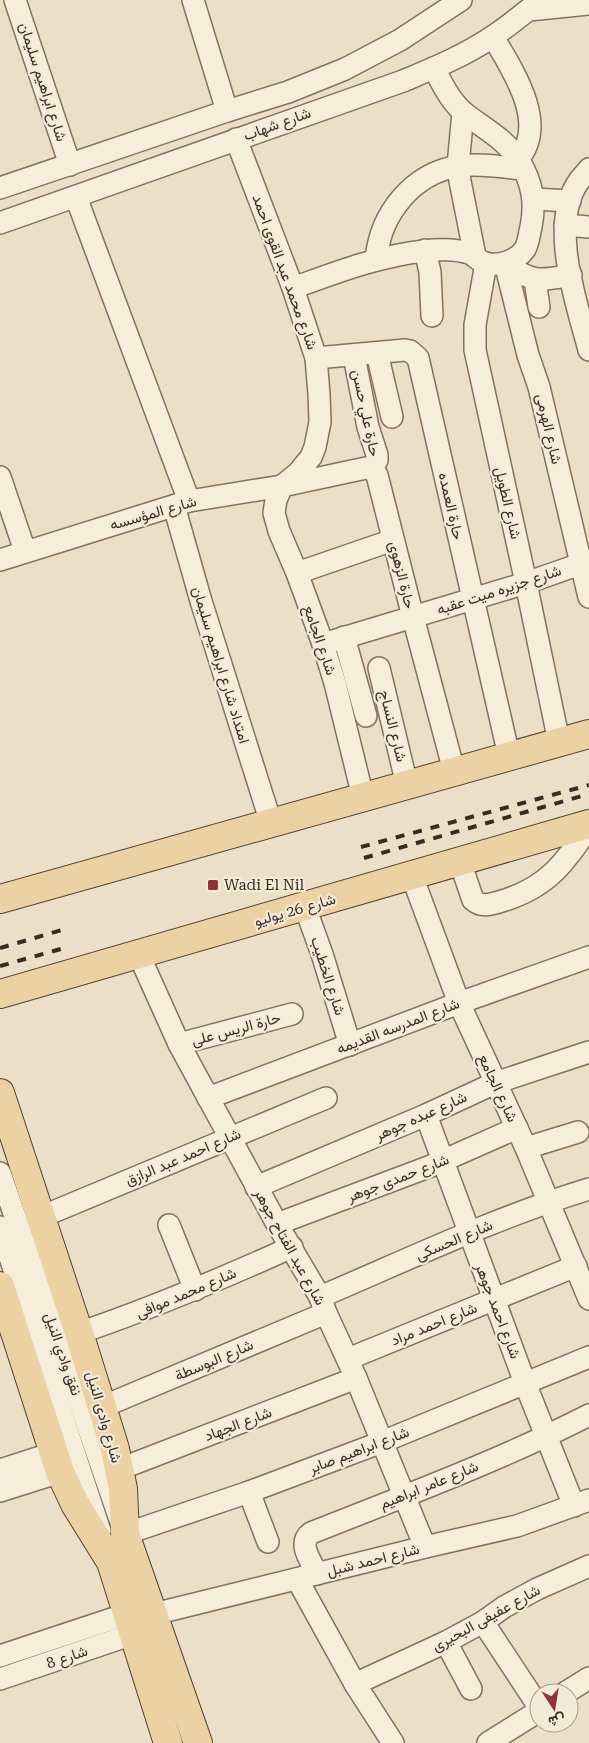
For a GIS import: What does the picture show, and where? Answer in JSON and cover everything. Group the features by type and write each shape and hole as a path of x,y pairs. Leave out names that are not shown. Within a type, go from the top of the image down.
{"main road":[{"path":"0,899 589,734"},
{"name":"شارع 26 يوليو","path":"0,994 589,826"},
{"name":"شارع وادى النيل","path":"0,1093 115,1449 123,1489 125,1534 198,1743"},
{"path":"0,1286 7,1330 56,1463 75,1504 111,1562 168,1743"}],"street":[{"name":"شارع ابراهيم سليمان","path":"15,0 70,165"},
{"path":"193,0 227,111"},
{"name":"شارع شهاب","path":"0,188 288,92 345,69 400,40 456,2"},
{"path":"535,5 589,4"},
{"name":"شارع شهاب","path":"0,223 434,68 464,54 494,36 535,5"},
{"path":"494,36 519,83 529,115 530,129 528,142 521,164"},
{"path":"434,68 450,98 463,112 490,130 507,146 521,164 532,189 534,199 532,221 525,248 521,253 489,261"},
{"name":"شارع الطويل","path":"463,112 458,166 460,181 489,261 475,325 474,350 559,742"},
{"name":"شارع محمد عبد القوى احمد","path":"236,139 311,339 316,358 320,394 320,422 315,447 311,456 298,472 282,486"},
{"path":"376,260 380,235 385,223 402,197 428,176 458,166 521,164"},
{"path":"589,169 578,182 570,201 565,224 565,240 571,275 589,350"},
{"name":"امتداد شارع ابراهيم سليمان","path":"76,196 181,503 201,601 271,823"},
{"path":"534,199 570,201"},
{"path":"565,224 589,227"},
{"path":"292,288 376,260 425,250 459,251 535,280 571,275"},
{"path":"425,250 431,278 432,316"},
{"name":"شارع الهرمى","path":"489,261 528,355 539,387 585,562 589,597"},
{"path":"535,280 539,307"},
{"name":"حارة العمده","path":"316,358 405,350 415,354 418,358 509,756"},
{"path":"377,353 392,417"},
{"name":"حارة علي حسن","path":"354,356 368,427 377,455 377,460 372,469"},
{"path":"282,486 366,468 372,469"},
{"name":"حارة الزهوى","path":"372,469 377,475 412,617 454,771"},
{"path":"0,477 25,551"},
{"name":"شارع المؤسسه","path":"0,560 181,503 282,486"},
{"name":"شارع الجامع","path":"282,486 276,500 274,512 279,531 297,573 323,644 335,683 363,797"},
{"path":"297,573 393,540"},
{"name":"شارع جزيره ميت عقبه","path":"323,644 526,583 585,562"},
{"path":"344,637 366,716"},
{"name":"شارع النساج","path":"379,668 407,785"},
{"path":"460,862 473,900 477,904 490,905 531,890 552,875 567,858 589,826"},
{"name":"شارع الجامع","path":"412,876 459,1003 526,1148 589,1299"},
{"name":"شارع الخطيب","path":"305,907 322,954 350,1045"},
{"name":"شارع عبد الفتاح جوهر","path":"139,955 179,1044 323,1304 356,1378 425,1547"},
{"name":"شارع المدرسه القديمه","path":"208,1098 459,1003 589,957"},
{"name":"حارة الريس على","path":"179,1044 292,1014"},
{"name":"شارع عبده جوهر","path":"256,1186 426,1115 495,1083 589,1052"},
{"name":"شارع احمد عبد الرازق","path":"41,1217 326,1098"},
{"name":"شارع احمد جوهر","path":"426,1115 468,1233 546,1437 582,1503"},
{"name":"شارع حمدى جوهر","path":"277,1224 442,1162 517,1128"},
{"path":"526,1148 578,1132"},
{"name":"نفق وادي النيل","path":"0,1173 125,1534"},
{"name":"شارع الحسكى","path":"323,1304 468,1233 549,1201 589,1189"},
{"path":"169,1225 195,1290"},
{"name":"نفق وادي النيل","path":"0,1227 111,1562"},
{"name":"شارع محمد موافى","path":"79,1334 136,1314 195,1290 292,1247"},
{"name":"شارع احمد مراد","path":"348,1359 576,1266"},
{"name":"شارع البوسطة","path":"102,1407 323,1304"},
{"name":"شارع ابراهيم صابر","path":"125,1534 249,1492 382,1442 589,1357"},
{"name":"شارع الجهاد","path":"120,1469 356,1378"},
{"name":"شارع عامر ابراهيم","path":"307,1576 304,1544 306,1537 311,1533 546,1437 589,1415"},
{"path":"0,1470 56,1463"},
{"path":"0,1491 56,1463"},
{"path":"249,1492 268,1542"},
{"name":"شارع احمد شبل","path":"154,1614 517,1526 582,1503"},
{"name":"شارع عفيفى البحيرى","path":"356,1684 446,1642 484,1622 504,1607 537,1589 589,1566"},
{"path":"307,1576 356,1684 393,1743"},
{"path":"484,1622 529,1693"},
{"name":"شارع 8","path":"0,1656 130,1624"},
{"name":"شارع 8","path":"0,1679 130,1624"},
{"path":"446,1642 471,1689"},
{"path":"488,1743 529,1716"}],"railway":[{"path":"361,847 589,785"},
{"path":"364,858 589,794"},
{"path":"0,948 62,930"},
{"path":"0,966 68,947"}],"place":[{"name":"Wadi El Nil","path":"213,885"}]}
